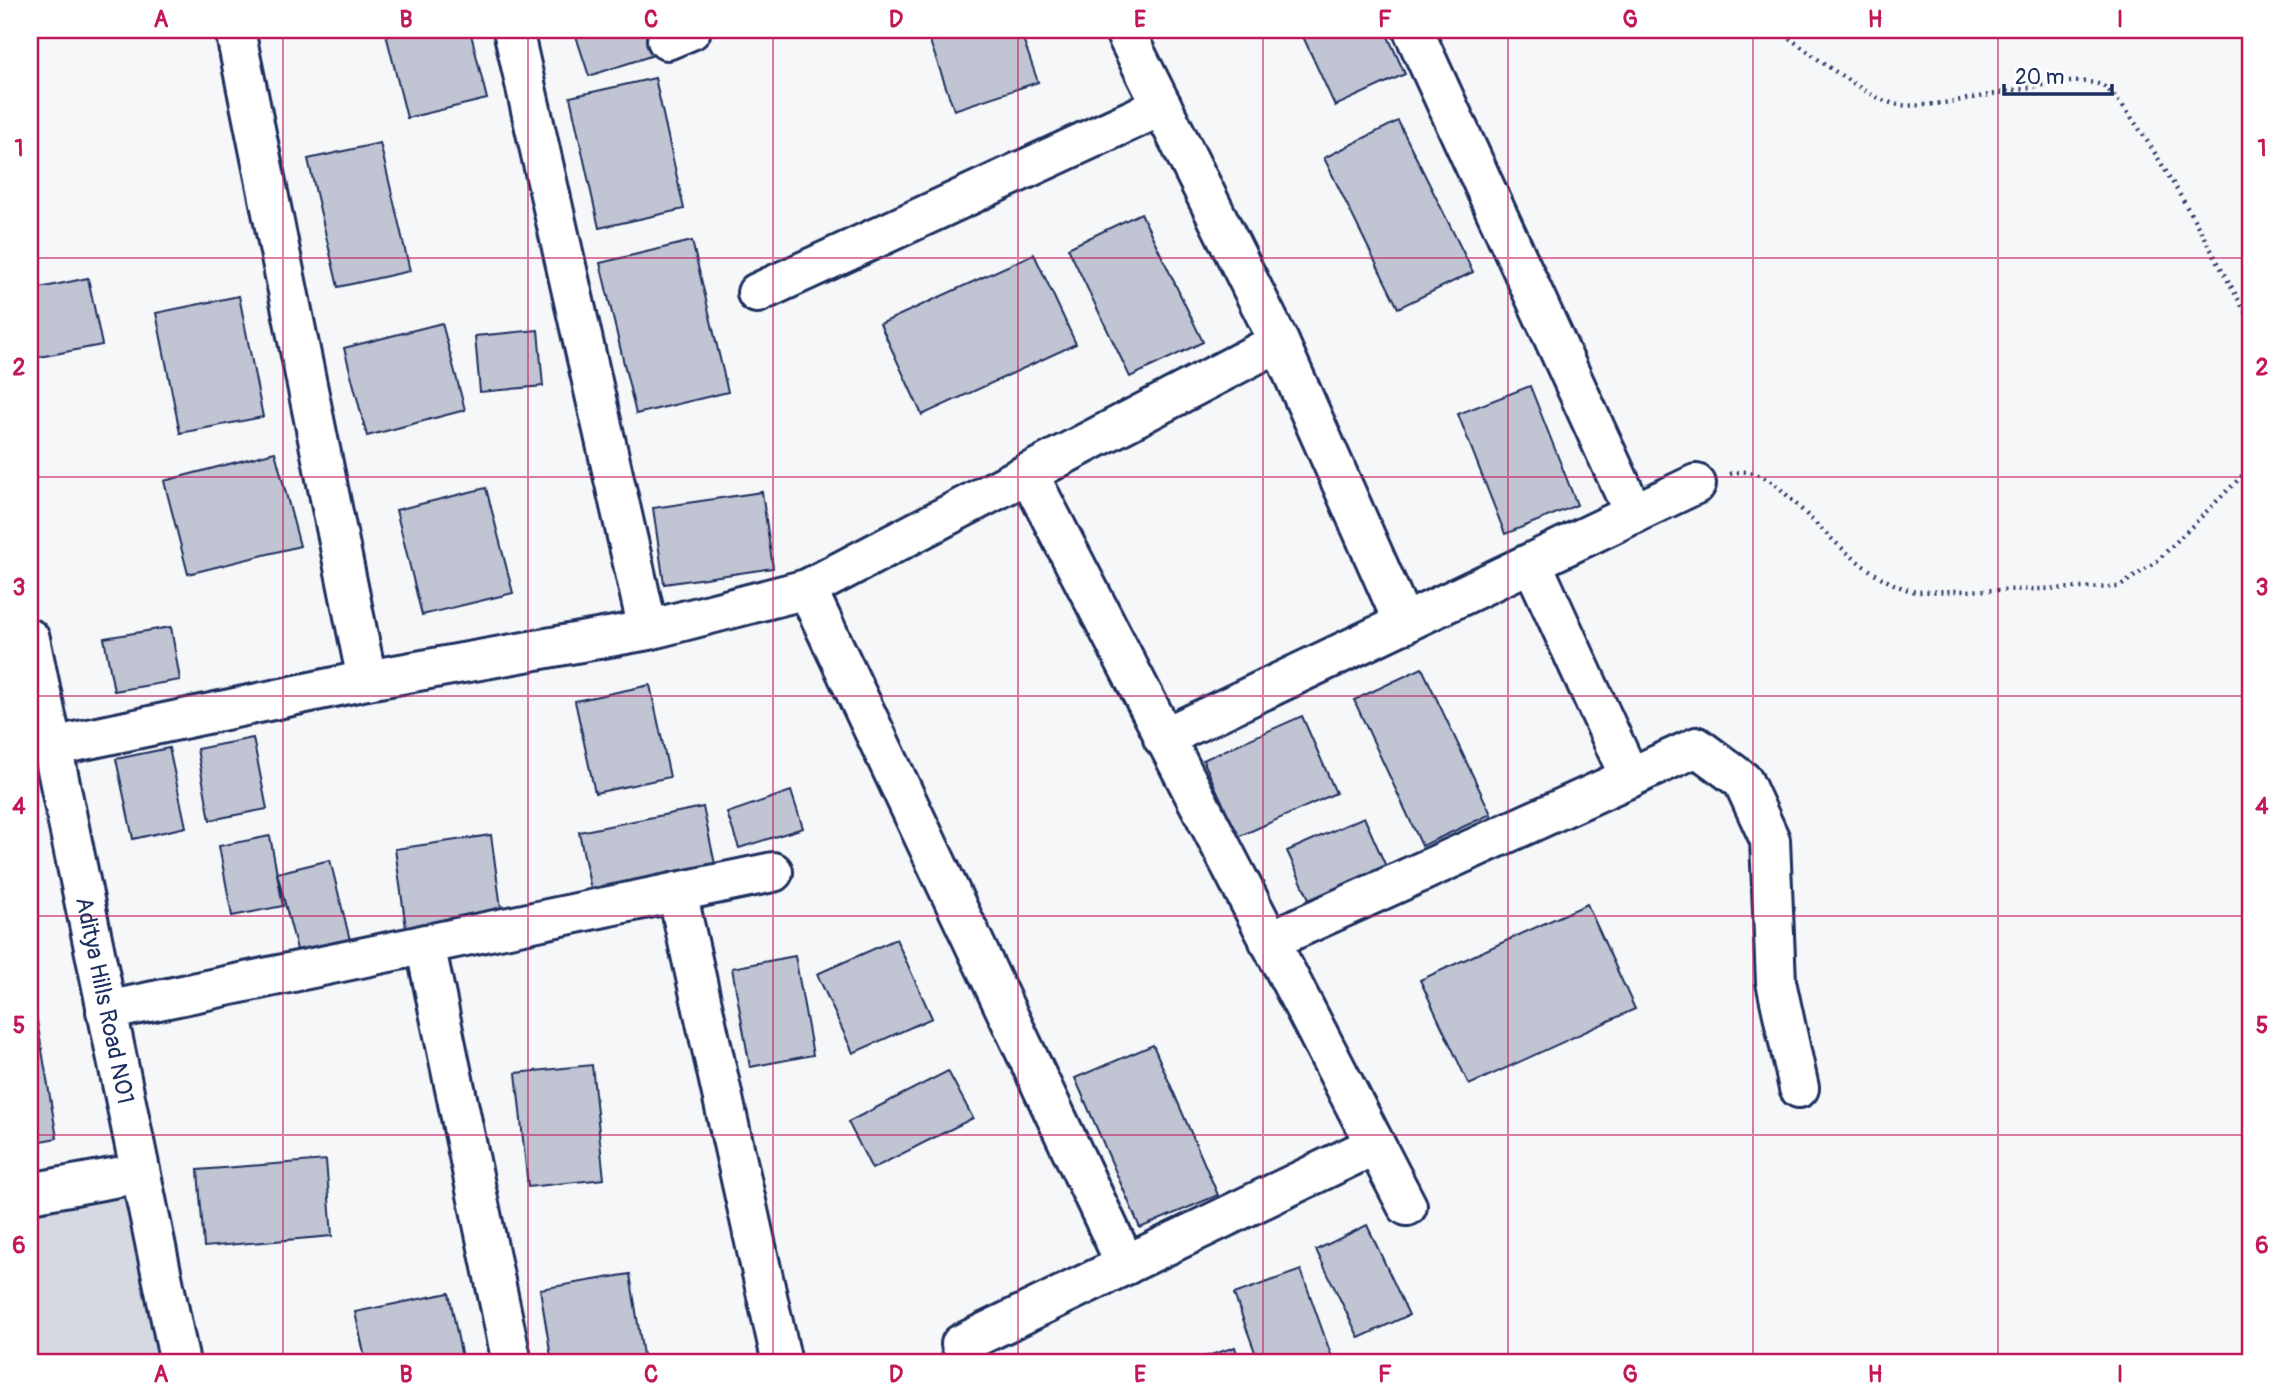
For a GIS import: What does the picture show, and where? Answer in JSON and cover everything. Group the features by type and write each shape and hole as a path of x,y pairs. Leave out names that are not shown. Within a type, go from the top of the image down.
{"street":[{"path":"235,30 367,680"},
{"path":"513,30 648,630"},
{"path":"1124,30 1279,342 1404,624"},
{"path":"1413,30 1634,514"},
{"path":"757,293 1161,106"},
{"path":"51,747 367,680 648,630 807,589 1279,342"},
{"path":"1028,473 1406,1206"},
{"path":"1163,738 1696,484"},
{"path":"1532,563 1629,778"},
{"path":"807,589 1126,1265"},
{"name":"Aditya Hills Road NO1","path":"30,639 180,1363"},
{"path":"1269,941 1697,747 1743,780 1770,840 1776,982 1799,1088"},
{"path":"106,1011 774,872"},
{"path":"677,892 782,1363"},
{"path":"425,944 512,1363"},
{"path":"961,1344 1375,1145"},
{"path":"30,1193 140,1173"}],"path":[{"path":"1778,30 1865,90 1898,105 1936,105 2073,82 2100,84 2133,117 2251,322"},
{"path":"1696,484 1740,471 1756,473 1776,484 1873,574 1895,587 1916,592 2119,587 2157,561 2251,467"}],"shaded area":[{"path":"125,1192 160,1363 30,1363 30,1211"}],"building":[{"path":"385,30 470,30 487,99 407,118"},
{"path":"574,30 662,30 669,50 589,76"},
{"path":"926,30 1020,30 1038,82 954,110"},
{"path":"1300,30 1385,30 1405,74 1335,106"},
{"path":"655,78 684,209 599,228 570,97"},
{"path":"1398,121 1473,272 1398,308 1324,158"},
{"path":"380,143 410,271 338,287 308,159"},
{"path":"1141,213 1203,342 1130,377 1068,248"},
{"path":"692,241 728,392 636,414 600,263"},
{"path":"1034,254 1076,344 922,415 880,324"},
{"path":"88,278 102,345 34,358 30,337 30,290"},
{"path":"239,296 263,417 180,433 156,313"},
{"path":"442,323 465,410 367,436 344,348"},
{"path":"538,330 543,386 480,392 475,336"},
{"path":"1530,386 1577,505 1505,534 1458,414"},
{"path":"275,452 300,546 188,574 164,481"},
{"path":"486,488 513,593 422,615 396,510"},
{"path":"762,492 773,568 664,584 653,508"},
{"path":"171,627 180,680 114,691 104,638"},
{"path":"1422,668 1491,814 1422,846 1354,700"},
{"path":"650,685 670,777 595,793 575,701"},
{"path":"1302,716 1336,793 1238,837 1203,760"},
{"path":"253,738 267,809 210,820 197,749"},
{"path":"169,748 186,827 133,839 116,759"},
{"path":"791,791 803,828 739,848 727,813"},
{"path":"703,807 717,874 593,899 579,832"},
{"path":"1364,817 1392,880 1316,914 1287,851"},
{"path":"491,835 502,915 406,928 395,849"},
{"path":"270,836 283,906 232,916 219,846"},
{"path":"330,860 352,948 300,961 277,873"},
{"path":"1587,904 1635,1009 1469,1085 1420,980"},
{"path":"896,939 932,1018 853,1053 817,974"},
{"path":"795,956 813,1055 750,1067 732,968"},
{"path":"30,980 57,1138 30,1143"},
{"path":"1153,1045 1218,1195 1140,1228 1075,1078"},
{"path":"592,1065 604,1179 528,1187 516,1073"},
{"path":"948,1071 973,1118 872,1169 848,1122"},
{"path":"326,1160 332,1236 204,1247 198,1170"},
{"path":"1367,1225 1409,1315 1359,1338 1316,1250"},
{"path":"1301,1270 1334,1363 1259,1363 1234,1294"},
{"path":"630,1274 644,1361 552,1363 540,1289"},
{"path":"449,1293 463,1363 366,1363 355,1312"},
{"path":"1235,1347 1240,1363 1186,1363"}]}
